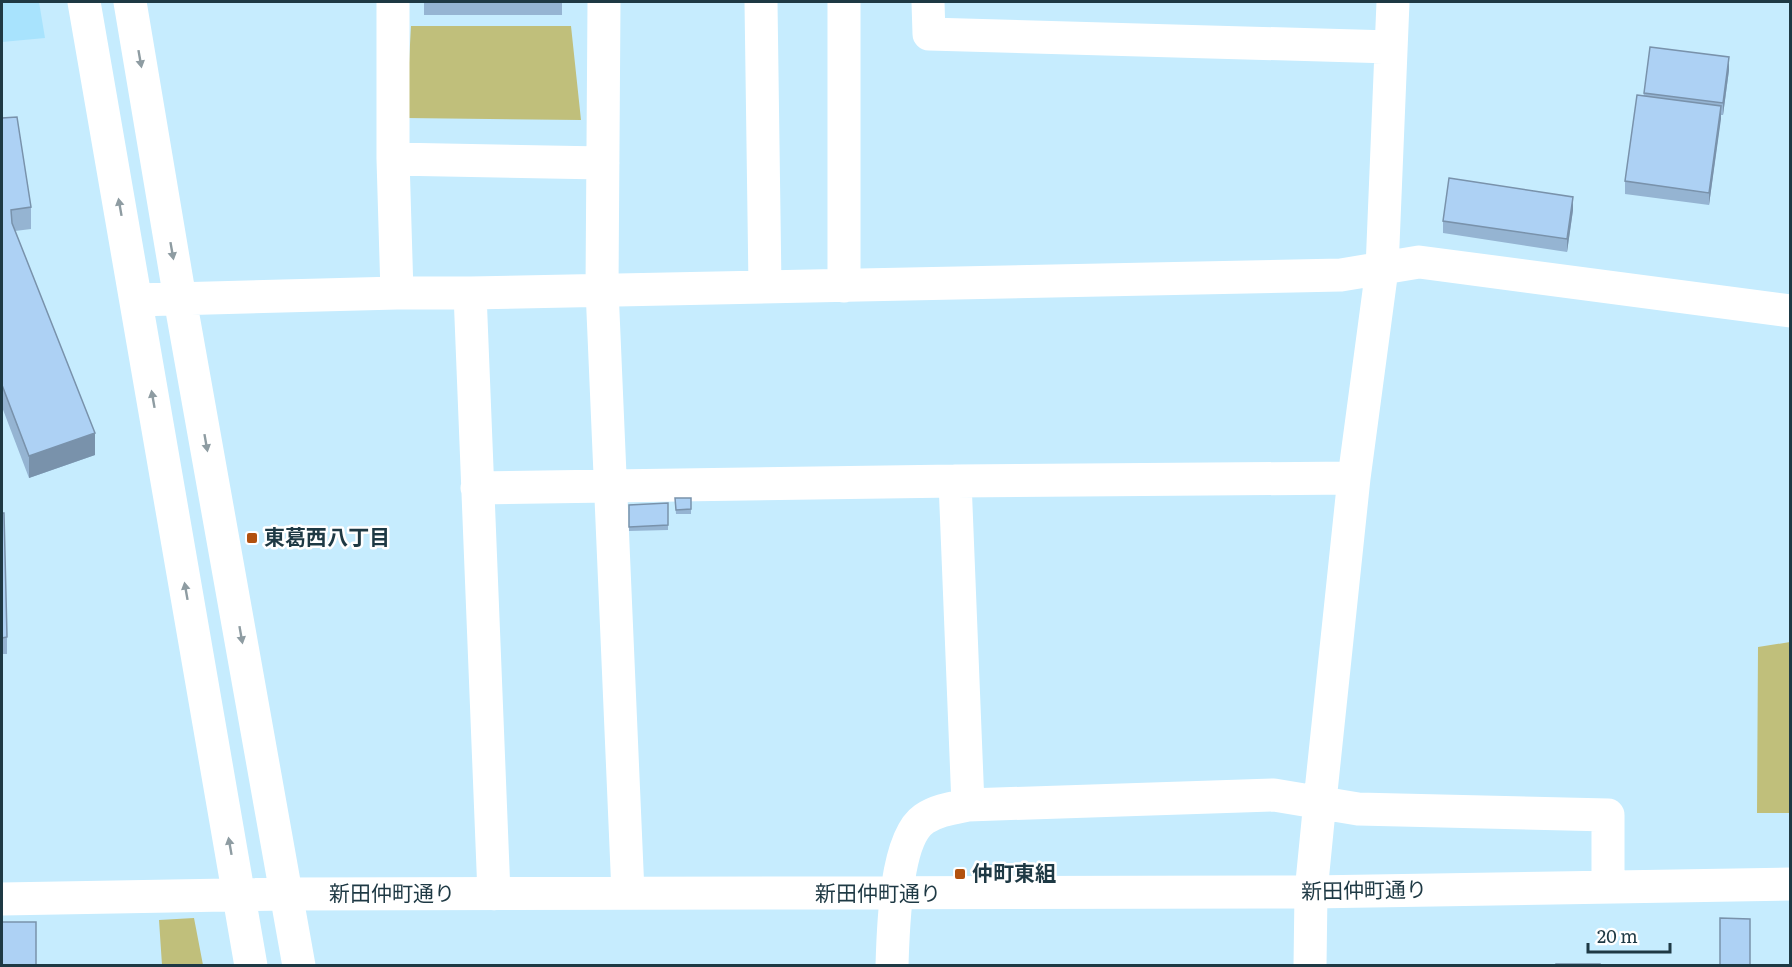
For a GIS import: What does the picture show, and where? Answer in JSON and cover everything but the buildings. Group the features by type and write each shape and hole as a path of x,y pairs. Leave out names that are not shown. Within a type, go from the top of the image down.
{"street":[{"path":"84,2 250,966"},
{"path":"130,2 180,299 299,966"},
{"path":"393,2 393,159 397,293"},
{"path":"604,2 602,289 628,893"},
{"path":"761,2 765,287"},
{"path":"844,2 844,286"},
{"path":"928,2 929,34 1391,47"},
{"path":"1310,966 1311,892 1320,801 1354,478 1382,269 1393,2"},
{"path":"393,159 603,163"},
{"path":"136,300 1341,275 1419,262 1791,311"},
{"path":"470,293 494,894"},
{"path":"477,488 1354,478"},
{"path":"955,481 968,805"},
{"path":"892,966 895,894 907,843 922,820 942,811 968,805 1274,795 1358,809 1608,815 1608,887"},
{"name":"新田仲町通り","path":"2,899 287,894 1311,892 1791,884"}],"shaded area":[{"path":"2,2 39,2 45,38 2,42"},
{"path":"411,26 571,26 581,120 406,118"},
{"path":"1790,642 1790,813 1757,813 1758,647"},
{"path":"194,918 203,965 162,965 159,920"}],"place":[{"name":"東葛西八丁目","path":"252,538"},
{"name":"仲町東組","path":"960,874"}]}
